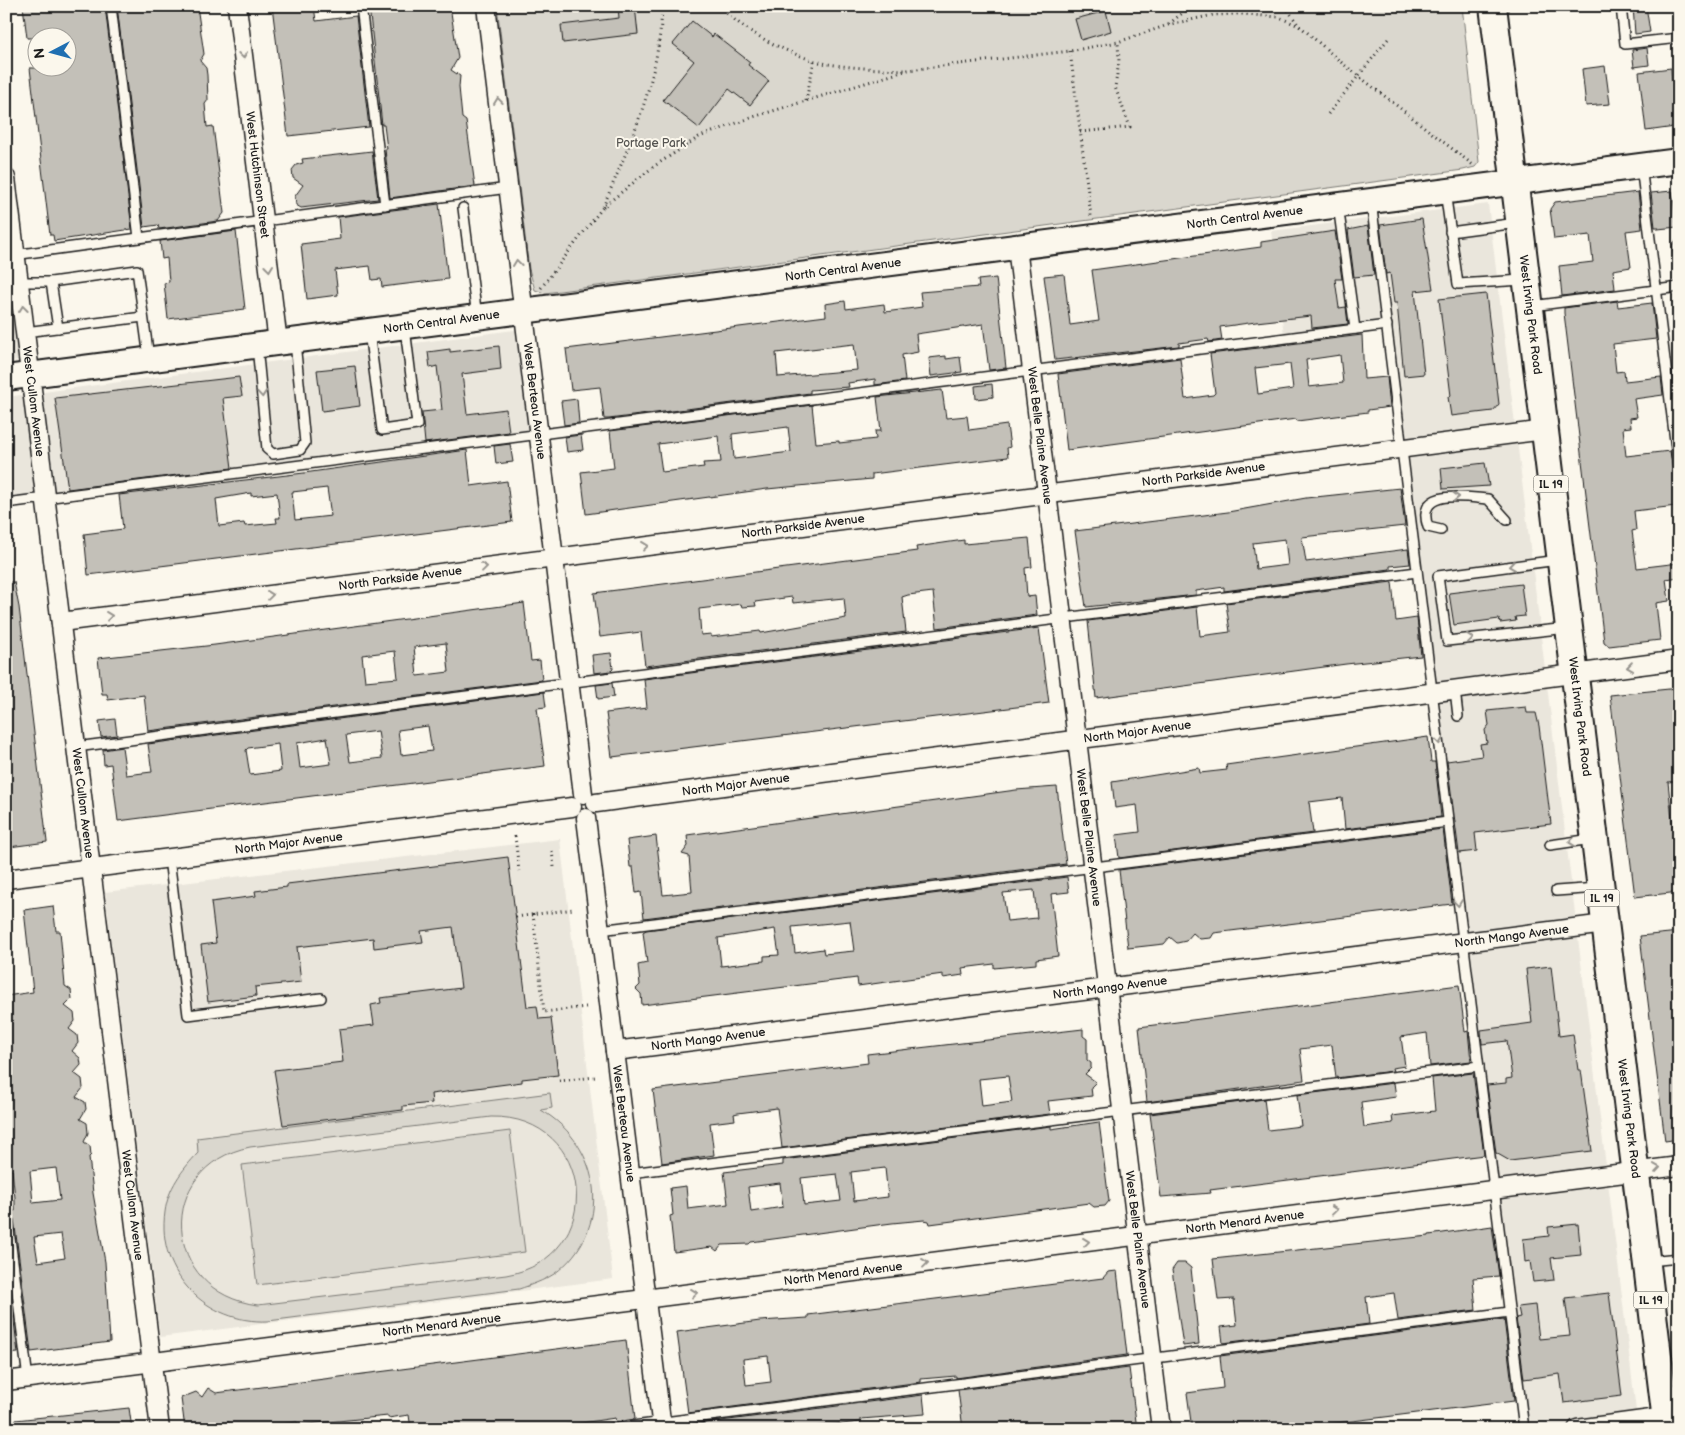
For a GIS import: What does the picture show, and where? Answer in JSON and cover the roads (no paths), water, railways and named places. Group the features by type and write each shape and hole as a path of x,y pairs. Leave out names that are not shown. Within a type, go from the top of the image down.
{"main road":[{"name":"West Irving Park Road","path":"1493,6 1666,1423"},
{"name":"North Central Avenue","path":"6,378 1679,161"}],"street":[{"name":"West Hutchinson Street","path":"237,6 277,343"},
{"name":"West Berteau Avenue","path":"486,6 661,1425"},
{"name":"West Cullom Avenue","path":"6,178 11,255 19,282 26,332 160,1429"},
{"name":"West Belle Plaine Avenue","path":"1017,247 1161,1429"},
{"name":"North Parkside Avenue","path":"61,622 1545,430"},
{"name":"North Major Avenue","path":"6,879 584,805 1679,660"},
{"name":"North Mango Avenue","path":"615,1052 1605,924"},
{"name":"North Menard Avenue","path":"6,1382 1679,1166"},
{"path":"1577,1429 1666,1423"}],"lane":[{"path":"110,6 139,238"},
{"path":"361,6 385,204"},
{"path":"1621,6 1625,44 1679,38"},
{"path":"1641,166 1679,473"},
{"path":"11,255 508,188"},
{"path":"1445,191 1458,284 1526,279"},
{"path":"1371,200 1524,1429"},
{"path":"1338,205 1356,329"},
{"path":"463,208 477,317"},
{"path":"1450,232 1519,223"},
{"path":"19,282 51,282 137,270 149,360"},
{"path":"51,282 58,328"},
{"path":"1530,306 1679,286"},
{"path":"26,332 143,317"},
{"path":"6,503 1386,325"},
{"path":"368,331 382,430 417,425 405,326"},
{"path":"277,343 305,443 300,450 273,454 267,449 277,343"},
{"path":"1440,530 1428,527 1424,514 1427,506 1438,498 1468,497 1488,499 1507,520"},
{"path":"1561,559 1438,576 1448,641 1569,628"},
{"path":"76,747 1417,572"},
{"path":"1454,690 1458,716"},
{"path":"600,930 1448,822"},
{"path":"1550,845 1595,839"},
{"path":"169,858 188,1015 321,998"},
{"path":"1556,891 1600,888"},
{"path":"630,1173 1479,1066"},
{"path":"6,1207 28,1379"},
{"path":"1646,1261 1679,1258"},
{"path":"610,1429 661,1425 1153,1358 1510,1312"}],"park label":[{"name":"Portage Park","path":"651,143"}]}
